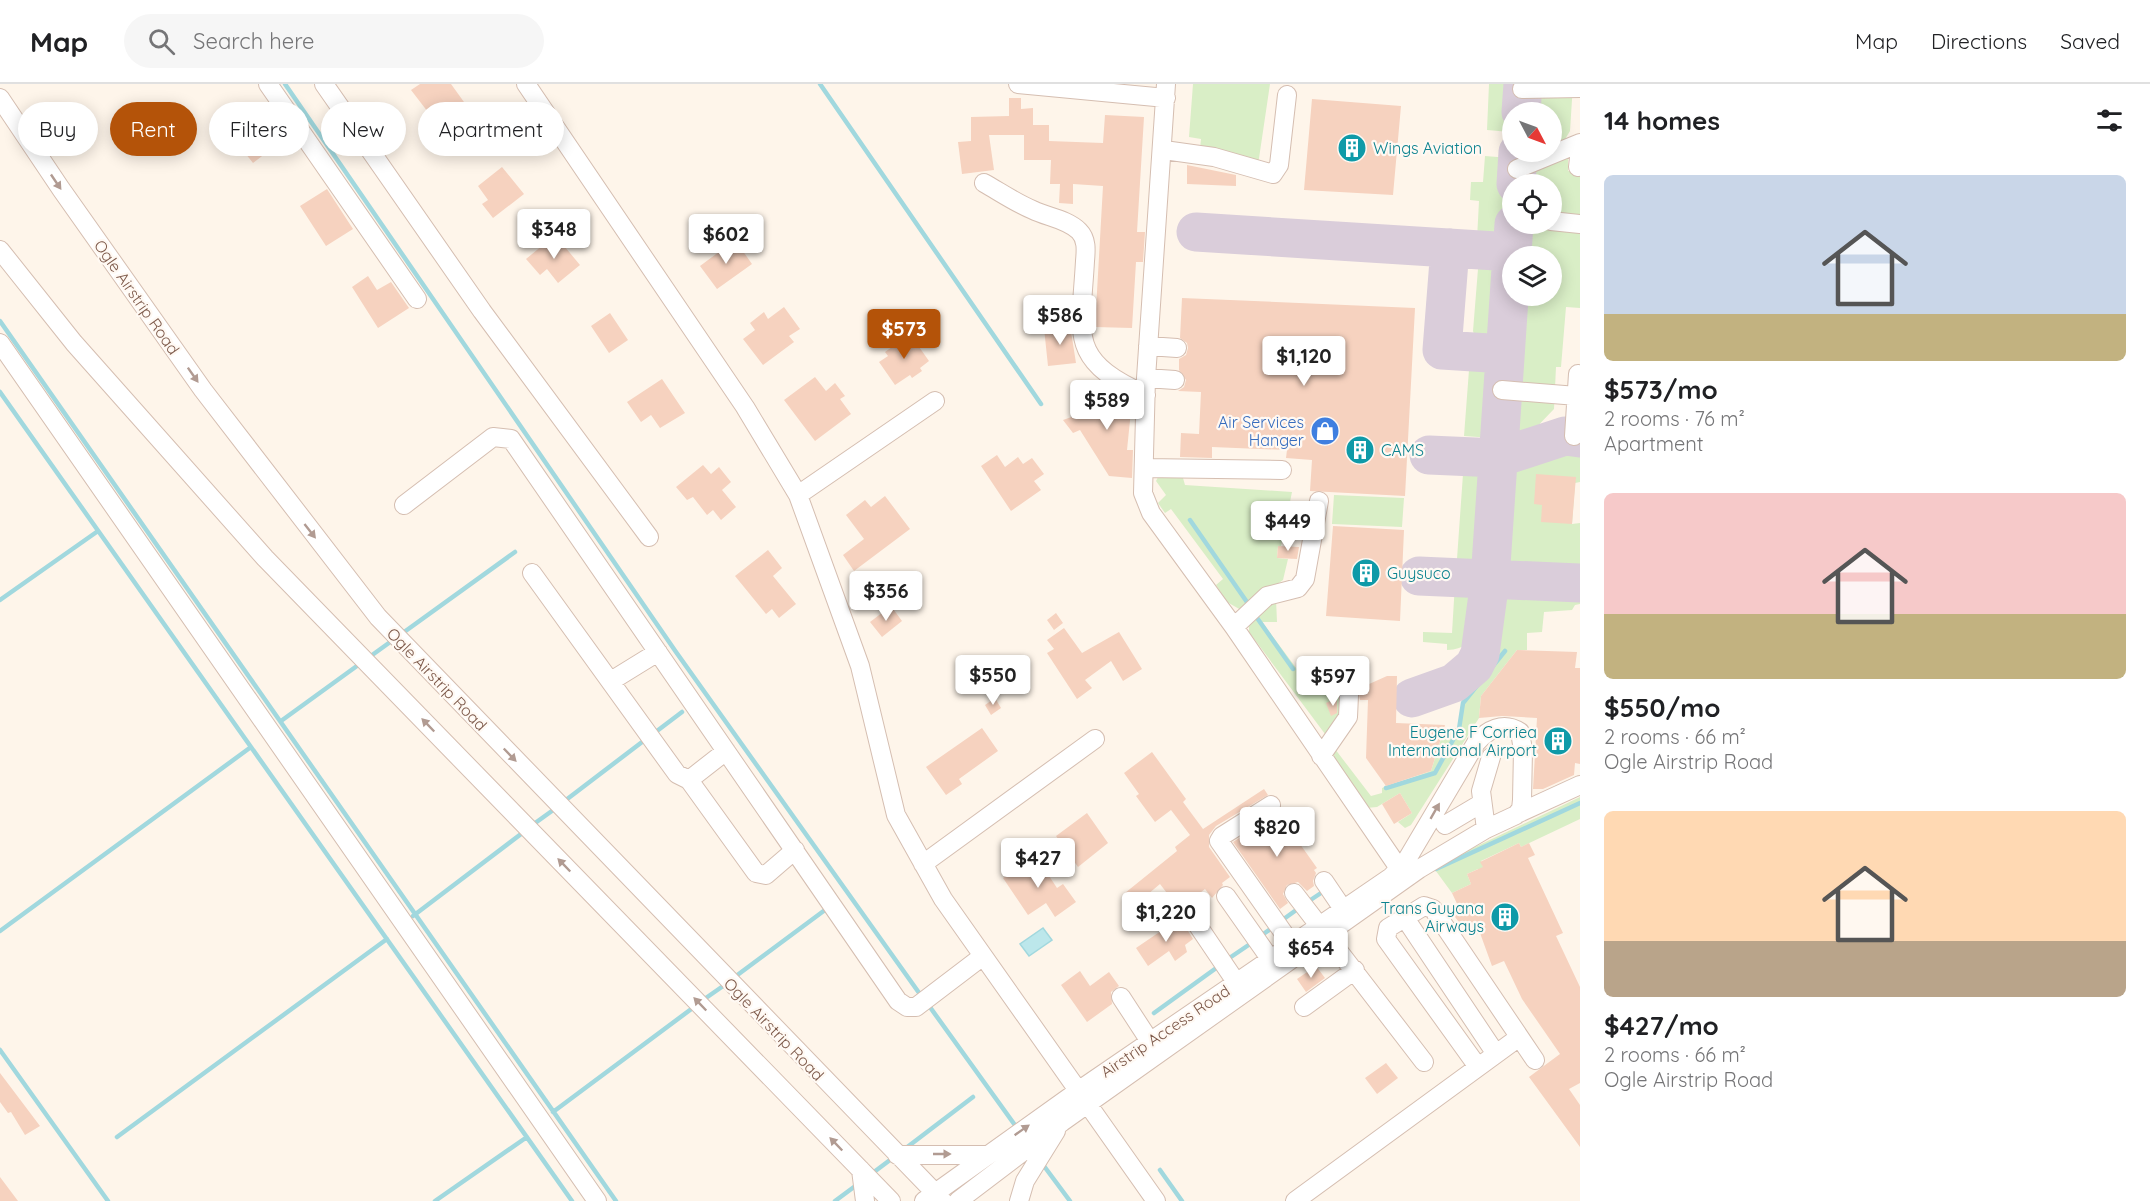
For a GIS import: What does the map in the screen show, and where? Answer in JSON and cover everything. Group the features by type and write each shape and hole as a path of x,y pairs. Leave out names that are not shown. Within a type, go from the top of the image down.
{"street":[{"path":"268,84 417,299"},
{"path":"324,84 482,311 650,537"},
{"path":"526,84 745,407 798,495 860,666 896,815 923,864 943,899 1156,1201"},
{"path":"1018,84 1166,91 1164,150 1146,387 1143,494 1151,513 1238,623 1321,756 1403,873 1476,743 1489,730 1515,729 1522,737 1522,800 1519,813"},
{"path":"1522,89 1580,88"},
{"path":"1164,150 1214,157 1273,174 1279,165 1287,95"},
{"name":"Ogle Airstrip Road","path":"0,98 203,390 378,617 897,1155 934,1198"},
{"path":"1517,169 1580,143"},
{"path":"984,183 1023,206 1064,221 1079,231 1086,244 1081,330 1083,345 1098,366 1146,387 1175,380"},
{"path":"1562,222 1580,224"},
{"path":"0,250 74,343 265,558 891,1201"},
{"path":"0,343 597,1201"},
{"path":"1148,345 1177,348"},
{"path":"1574,436 1578,374"},
{"path":"1502,390 1576,396"},
{"path":"798,495 935,401"},
{"path":"404,505 493,437 511,439 897,1001 908,1007 916,1007 938,993 983,956"},
{"path":"1144,468 1282,470"},
{"path":"1238,623 1258,603 1275,593 1298,588 1305,579 1319,501"},
{"path":"532,573 677,774 689,780 756,873 766,875 795,850"},
{"path":"610,681 658,652"},
{"path":"1321,756 1348,717 1349,695"},
{"path":"923,864 1095,739"},
{"path":"689,780 726,751"},
{"path":"1486,829 1482,783 1491,757"},
{"name":"Airstrip Access Road","path":"934,1198 987,1155 1082,1098 1234,978 1267,956 1284,934 1311,913 1403,873 1486,829 1580,785"},
{"path":"1445,825 1482,803"},
{"path":"1271,804 1222,836 1220,841 1284,934"},
{"path":"1226,896 1267,956"},
{"path":"1478,1067 1386,939 1388,928 1424,906 1433,909 1535,1060"},
{"path":"1185,908 1234,978"},
{"path":"1311,913 1424,1062"},
{"name":"Airstrip Access Road","path":"958,1201 1062,1122 1082,1098 1311,913"},
{"path":"1405,918 1496,1054"},
{"path":"1304,1007 1355,970"},
{"path":"1121,997 1151,1043"},
{"path":"1295,1201 1518,1038"},
{"path":"1019,1201 1025,1181 1062,1122"},
{"path":"897,1155 987,1155"},
{"path":"861,1170 865,1201"}],"green space":[{"path":"1193,84 1270,84 1258,165 1200,149 1201,139 1189,137"},
{"path":"1489,84 1513,84 1512,102 1502,102 1502,131 1487,130"},
{"path":"1533,84 1573,84 1570,131 1564,141 1562,142 1562,102 1532,102"},
{"path":"1485,156 1502,157 1502,162 1510,162 1509,174 1502,174 1502,234 1504,234 1504,240 1477,239 1479,201 1470,200 1471,182 1483,182"},
{"path":"1568,156 1568,171 1580,172 1580,308 1566,307 1561,367 1556,367 1554,409 1527,437 1514,439 1510,434 1517,306 1562,306 1562,246 1522,246 1522,234 1562,234 1562,174 1528,174 1554,162 1562,162 1562,159"},
{"path":"1493,260 1502,269 1498,331 1493,339 1484,342 1475,337 1473,331 1478,269 1483,261"},
{"path":"1478,360 1493,363 1497,373 1492,438 1464,436 1469,370 1470,366"},
{"path":"1566,447 1580,450 1580,482 1575,483 1572,524 1580,523 1580,571 1513,568 1503,560 1501,553 1510,462 1520,455 1543,454"},
{"path":"1469,465 1486,467 1491,473 1483,562 1457,559 1463,474"},
{"path":"1159,475 1183,478 1185,485 1292,492 1281,546 1278,546 1277,558 1288,559 1283,580 1241,610 1227,602 1216,585 1223,579 1171,509 1165,513 1158,503 1166,495 1156,481"},
{"path":"1334,495 1404,498 1402,527 1332,524"},
{"path":"1455,583 1483,584 1480,617 1474,636 1468,643 1459,648 1447,650 1447,644 1423,642 1423,632 1452,633"},
{"path":"1511,585 1580,589 1580,604 1575,605 1572,610 1544,612 1542,632 1527,633 1527,650 1517,650 1481,696 1479,718 1411,825 1405,828 1398,822 1412,813 1400,793 1377,807 1366,808 1333,758 1335,749 1371,796 1382,793 1382,788 1431,771 1444,729 1458,728 1462,700 1451,697 1452,691 1467,683 1486,662 1496,635 1503,591"},
{"path":"1276,599 1277,622 1262,622 1311,688 1335,689 1343,705 1342,719 1325,734 1249,632 1249,623"},
{"path":"1580,797 1580,819 1521,847 1519,843 1481,861 1486,875 1483,876 1478,869 1467,874 1471,884 1452,893 1433,867"}],"water":[{"path":"1161,902 1170,914 1147,930 1139,918"},
{"path":"1043,928 1052,940 1029,956 1020,944"}],"building":[{"path":"420,84 451,84 464,102 420,102 411,90"},
{"path":"1009,98 1021,98 1021,109 1033,108 1033,125 1049,125 1049,141 1103,143 1105,115 1144,117 1137,232 1145,232 1143,262 1136,262 1132,328 1095,327 1103,186 1073,184 1073,204 1059,203 1060,184 1050,184 1051,160 1024,160 1024,135 989,135 994,170 962,174 958,142 971,141 971,117 1009,116"},
{"name":"Wings Aviation","path":"1312,99 1401,106 1393,195 1304,190"},
{"path":"247,156 262,156 253,163"},
{"path":"1187,165 1236,175 1236,186 1187,184"},
{"path":"502,167 524,194 493,218 482,204 488,200 478,186"},
{"path":"327,189 353,229 326,246 300,206"},
{"path":"555,235 580,265 558,283 547,269 540,275 526,259"},
{"path":"735,240 752,264 717,289 700,266"},
{"path":"368,276 377,290 391,282 409,308 378,328 352,287"},
{"path":"1182,298 1415,308 1405,496 1310,491 1312,460 1286,458 1287,450 1212,447 1212,458 1180,457 1181,433 1199,434 1201,392 1178,391 1184,387 1186,380 1179,370 1179,359 1186,355 1188,348 1187,343 1180,338"},
{"path":"784,307 800,329 789,336 794,342 763,365 743,339 755,330 750,323 764,312 768,319"},
{"path":"610,313 628,340 609,353 591,326"},
{"path":"1070,325 1076,363 1048,366 1044,328"},
{"path":"910,334 929,361 920,368 922,371 912,378 910,375 895,385 879,362 888,356 885,352"},
{"path":"815,377 826,391 835,383 845,396 840,399 851,414 815,441 784,400"},
{"path":"662,379 685,413 660,428 651,415 641,422 627,402"},
{"path":"1092,387 1109,388 1113,391 1112,399 1132,401 1127,450 1133,450 1132,478 1109,476 1080,430 1073,433 1063,420 1090,413"},
{"path":"997,455 1005,467 1018,457 1023,464 1032,458 1044,474 1034,481 1041,490 1011,511 981,466"},
{"path":"703,465 711,474 719,467 731,482 722,490 736,507 721,520 713,510 707,515 693,497 687,500 676,487"},
{"path":"1536,474 1576,477 1572,524 1541,522 1542,505 1534,504"},
{"path":"885,496 910,529 854,571 843,555 864,539 846,515 865,500 871,507"},
{"name":"Guysuco","path":"1333,526 1404,530 1400,621 1326,616"},
{"path":"1278,546 1299,547 1297,559 1277,558"},
{"path":"768,550 782,568 773,576 796,604 779,618 772,609 766,614 735,576"},
{"path":"891,606 902,621 882,637 870,622"},
{"path":"1056,613 1063,623 1054,630 1047,620"},
{"path":"1064,628 1082,653 1119,632 1142,669 1123,681 1111,661 1085,680 1092,688 1077,699 1047,653 1054,649 1047,640"},
{"name":"Eugene F Corriea International Airport","path":"1517,650 1577,652 1575,668 1580,668 1580,764 1575,763 1574,775 1543,789 1533,789 1537,718 1502,716 1479,718 1481,696"},
{"path":"1387,676 1397,676 1396,723 1445,725 1431,771 1386,786 1366,758 1368,700 1360,700 1358,689"},
{"path":"995,698 1001,708 991,715 985,705"},
{"path":"1337,698 1337,713 1331,716 1326,703"},
{"path":"982,728 998,751 959,779 962,784 946,795 926,767"},
{"path":"1152,752 1186,799 1183,802 1203,829 1264,789 1268,795 1216,826 1209,835 1209,847 1230,877 1222,883 1223,885 1212,898 1205,889 1192,899 1180,898 1176,905 1160,884 1135,905 1125,893 1177,851 1175,847 1190,835 1171,810 1155,822 1136,796 1139,794 1124,773"},
{"path":"1400,793 1412,813 1394,824 1382,804"},
{"path":"1087,813 1108,843 1078,867 1056,836"},
{"path":"1278,813 1317,868 1314,870 1316,873 1314,886 1307,891 1298,882 1287,885 1283,894 1288,903 1280,909 1233,842"},
{"name":"Trans Guyana Airways","path":"1519,843 1521,847 1529,843 1535,855 1528,858 1563,933 1556,936 1580,987 1580,1083 1569,1089 1580,1105 1580,1147 1529,1077 1560,1054 1522,999 1504,961 1492,966 1480,933 1475,935 1468,921 1462,926 1452,913 1459,908 1452,893 1471,884 1467,874 1483,867 1480,862"},
{"path":"1036,856 1057,888 1063,884 1076,902 1055,917 1046,903 1028,915 1003,878"},
{"path":"1180,918 1193,939 1185,945 1187,952 1175,961 1169,951 1148,966 1136,948"},
{"path":"1316,966 1325,978 1306,992 1297,979"},
{"path":"1080,971 1090,986 1109,972 1119,986 1111,992 1112,1004 1087,1022 1061,985"},
{"path":"1386,1063 1398,1078 1377,1094 1365,1078"},
{"path":"0,1073 40,1126 25,1135 11,1112 8,1113 0,1102"},
{"path":"0,1177 18,1201 0,1201"}],"waterway":[{"path":"285,84 676,652 922,997"},
{"path":"820,84 1041,404"},
{"path":"0,321 616,1201"},
{"path":"0,392 572,1201"},
{"path":"1190,520 1249,605"},
{"path":"0,600 98,531"},
{"path":"400,635 515,552"},
{"path":"1255,615 1293,669"},
{"path":"368,658 393,640"},
{"path":"1386,788 1435,773 1459,729 1463,703 1505,651"},
{"path":"281,721 361,663"},
{"path":"653,734 682,712"},
{"path":"562,803 646,739"},
{"path":"0,931 251,747"},
{"path":"1436,869 1580,803"},
{"path":"531,826 556,808"},
{"path":"413,916 525,831"},
{"path":"1306,903 1321,893"},
{"path":"732,979 829,907"},
{"path":"1281,921 1299,908"},
{"path":"1259,937 1275,926"},
{"path":"117,1137 387,939"},
{"path":"1225,961 1253,942"},
{"path":"1154,1013 1219,966"},
{"path":"703,1000 726,984"},
{"path":"927,1003 1017,1128"},
{"path":"553,1112 694,1007"},
{"path":"0,1050 108,1201"},
{"path":"906,1148 973,1097"},
{"path":"435,1201 527,1137"},
{"path":"870,1175 894,1157"},
{"path":"1041,1162 1070,1201"},
{"path":"1160,1170 1182,1201"},
{"path":"835,1201 858,1184"}],"taxiway":[{"path":"1522,102 1523,84"},
{"path":"1517,162 1517,174"},
{"path":"1196,232 1502,251"},
{"path":"1412,698 1454,683 1474,666 1480,654 1490,580 1513,234"},
{"path":"1450,248 1442,350 1505,354"},
{"path":"1429,455 1498,458 1565,436 1580,438"},
{"path":"1419,576 1580,583"}],"place":[{"name":"Wings Aviation","path":"1352,148"},
{"name":"Air Services Hanger","path":"1325,431"},
{"name":"CAMS","path":"1360,450"},
{"name":"Guysuco","path":"1366,573"},
{"name":"Eugene F Corriea International Airport","path":"1558,741"},
{"name":"Trans Guyana Airways","path":"1505,917"}]}
